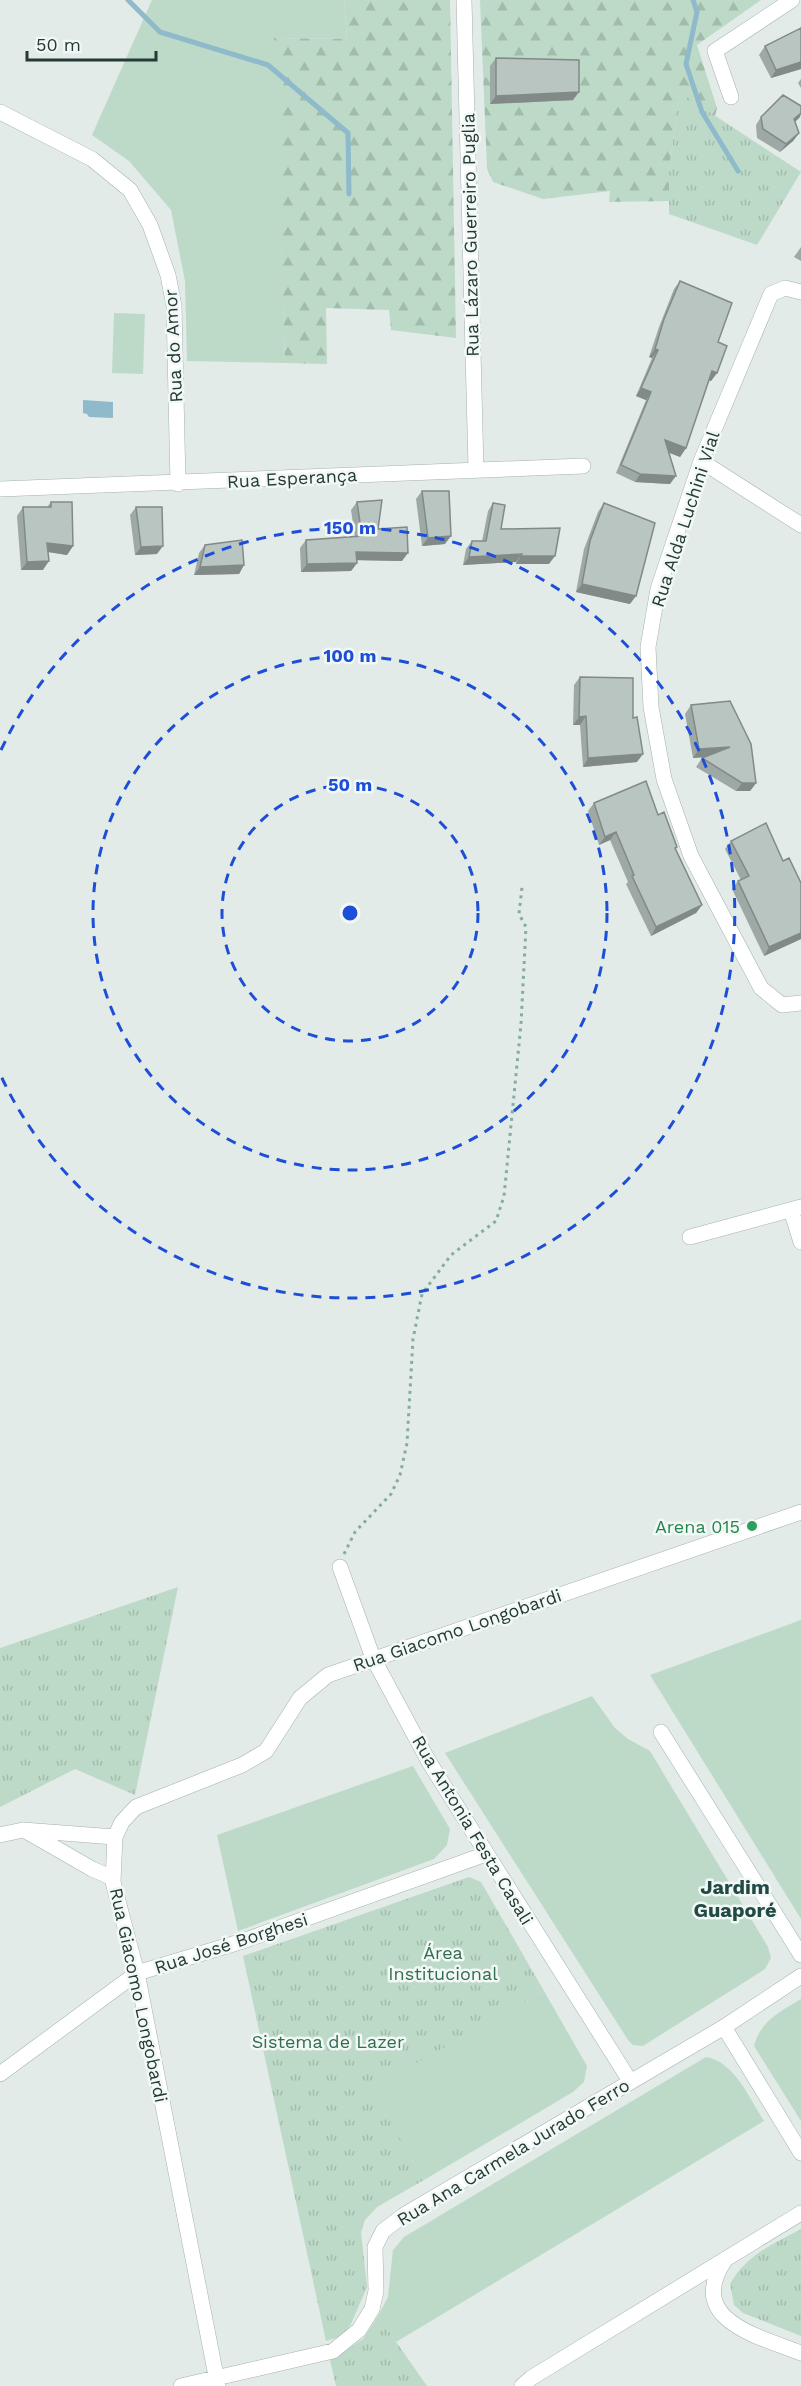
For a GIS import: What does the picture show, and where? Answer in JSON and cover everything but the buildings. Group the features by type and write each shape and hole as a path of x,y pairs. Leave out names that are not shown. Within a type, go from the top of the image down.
{"street":[{"name":"Rua Lázaro Guerreiro Puglia","path":"464,0 476,469"},
{"path":"731,97 715,51 792,0"},
{"name":"Rua do Amor","path":"0,112 92,159 130,190 150,225 168,275 174,306 178,484"},
{"name":"Rua Alda Luchini Vial","path":"801,292 785,288 771,294 701,461 658,589 648,646 651,706 664,779 691,856 760,988 782,1005 801,1003"},
{"path":"701,461 801,525"},
{"name":"Rua Esperança","path":"0,489 178,484 583,466"},
{"path":"690,1237 796,1209 801,1242"},
{"name":"Rua Giacomo Longobardi","path":"217,2382 137,1973 113,1878 115,1837 122,1821 136,1807 242,1765 266,1751 300,1698 328,1675 801,1512"},
{"name":"Rua Antonia Festa Casali","path":"340,1567 374,1658 429,1762 630,2081"},
{"path":"661,1732 801,1955"},
{"path":"0,1835 23,1830 115,1837"},
{"path":"23,1830 92,1869 113,1878"},
{"name":"Rua José Borghesi","path":"0,2074 137,1973 243,1941 486,1854"},
{"name":"Rua Ana Carmela Jurado Ferro","path":"181,2386 217,2382 333,2351 359,2330 372,2309 376,2291 375,2247 384,2231 404,2215 724,2027 801,1976"},
{"path":"724,2027 801,2153"},
{"path":"522,2386 531,2378 801,2213"},
{"path":"727,2257 716,2273 713,2285 714,2304 720,2314 744,2330 801,2353"}],"path":[{"path":"340,1567 355,1532 391,1494 400,1475 407,1443 413,1340 422,1294 451,1255 496,1221 504,1196 522,1013 526,927 519,914 522,887"}],"green space":[{"path":"152,0 344,0 347,39 275,38 285,363 187,361 185,281 171,210 129,161 92,135"},
{"path":"344,0 450,0 456,338 391,330 389,310 326,308 327,364 285,363 274,38 347,39"},
{"path":"480,0 761,0 697,45 717,108 715,116 679,93 669,172 669,201 609,202 610,191 543,199 493,182 487,168"},
{"path":"679,92 801,172 757,245 669,214 669,172"},
{"path":"114,313 145,314 143,374 112,373"},
{"path":"178,1587 135,1795 75,1769 0,1807 0,1648"},
{"path":"801,1620 801,1919 650,1675"},
{"path":"592,1696 615,1728 628,1739 650,1751 768,1947 771,1958 765,1969 643,2046 633,2045 628,2040 445,1753"},
{"path":"413,1766 450,1829 447,1845 434,1859 238,1931 217,1835"},
{"name":"Sistema de Lazer","path":"469,1877 481,1882 544,1991 371,2089 424,2180 377,2207 365,2220 361,2232 367,2287 351,2324 342,2336 326,2341 243,1956"},
{"path":"544,1991 587,2066 584,2082 573,2092 424,2180 370,2089"},
{"path":"801,1999 801,2121 754,2046 766,2023"},
{"path":"706,2057 716,2060 733,2073 764,2121 396,2342 378,2316 388,2297 393,2250 404,2237"},
{"path":"801,2229 801,2336 743,2313 734,2305 730,2284 752,2258"},
{"path":"378,2316 427,2386 336,2386 330,2360 363,2339"}],"water":[{"path":"83,400 113,402 113,418 89,417 83,413"}],"waterway":[{"path":"128,0 160,32 268,65 348,133 349,194"},
{"path":"693,0 697,12 686,64 702,112 738,171"}],"place":[{"name":"Arena 015","path":"752,1526"}],"district":[{"name":"Jardim Guaporé","path":"735,1898"}],"park label":[{"name":"Área Institucional","path":"443,1962"}]}
